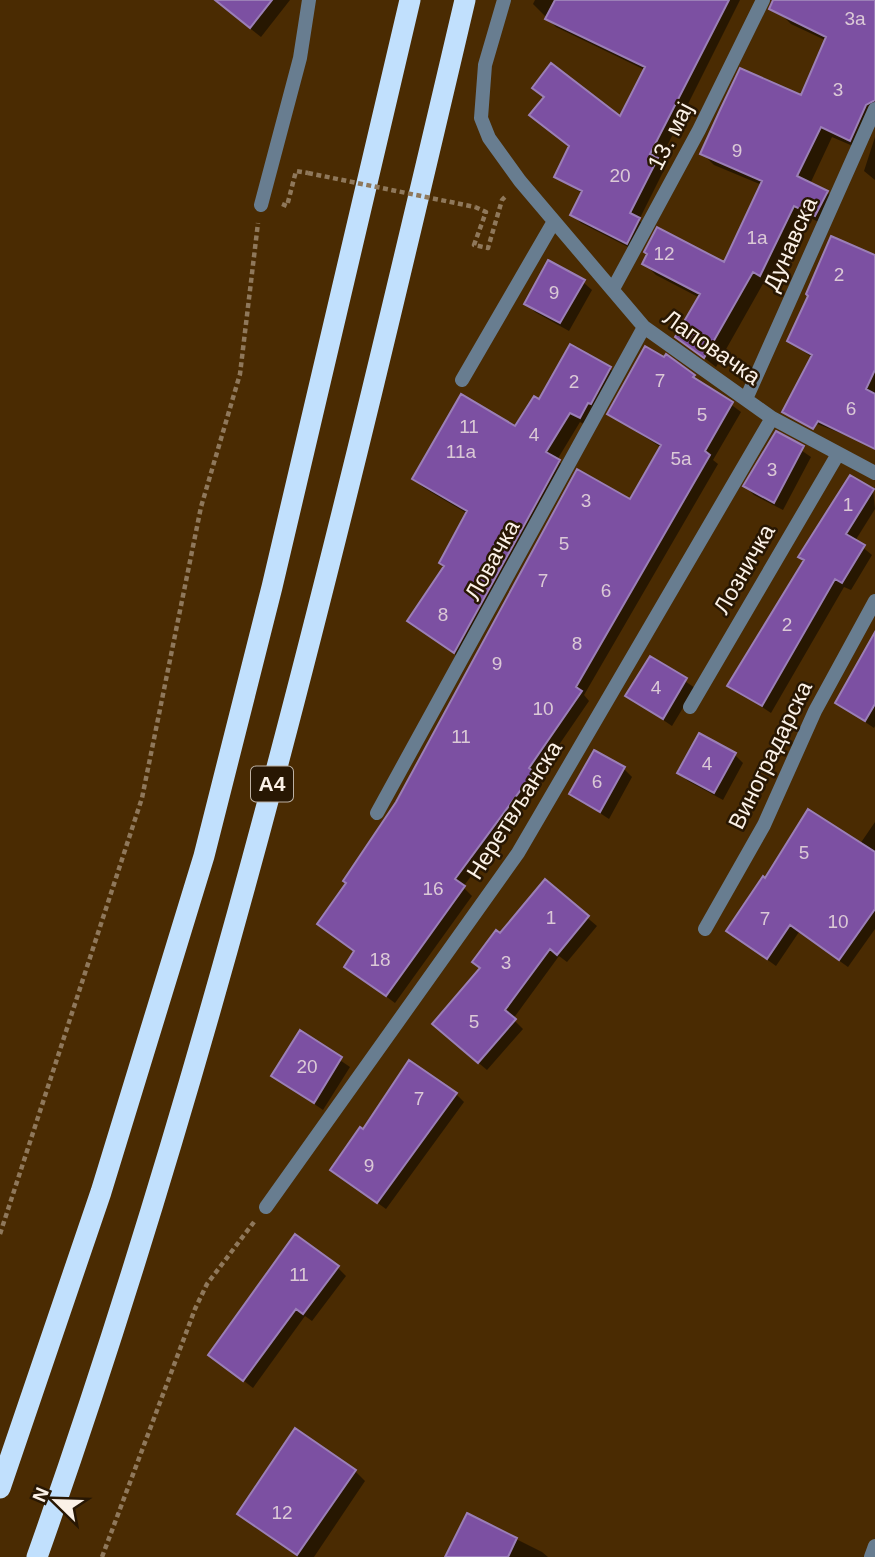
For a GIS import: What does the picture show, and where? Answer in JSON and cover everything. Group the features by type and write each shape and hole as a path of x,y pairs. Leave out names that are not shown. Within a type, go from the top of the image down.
{"highway":[{"name":"A4","path":"0,1488 101,1192 204,856 272,587 410,0"},
{"name":"A4","path":"37,1557 90,1404 170,1149 274,780 388,325 464,0"}],"street":[{"path":"261,205 300,58 309,0"},
{"name":"Лаповачка","path":"504,0 485,65 481,118 489,138 553,223 644,327 772,418 875,473"},
{"name":"13. мај","path":"613,289 699,130 762,0"},
{"name":"Дунавска","path":"746,399 875,109"},
{"path":"462,380 553,223"},
{"name":"Ловачка","path":"377,813 644,327"},
{"name":"Неретвљанска","path":"266,1207 518,853 772,418"},
{"name":"Лозничка","path":"690,707 838,454"},
{"name":"Виноградарска","path":"705,929 764,825 815,711 875,601"},
{"path":"872,1557 875,1546"}],"path":[{"path":"308,173 474,207 486,212 474,245 488,248 502,200"},
{"path":"0,1234 142,798 201,507 240,374 261,205"},
{"path":"102,1557 201,1296 207,1284 266,1207"}],"building":[{"path":"215,0 272,0 250,28"},
{"path":"555,0 729,0 650,154 658,158 630,213 640,218 627,244 570,215 582,191 554,177 569,146 529,115 544,97 532,88 551,63 620,116 645,67 545,19"},
{"path":"773,0 875,0 875,100 866,105 850,141 821,127 797,176 828,191 815,216 794,206 760,276 753,272 704,358 675,337 700,294 642,264 647,254 644,252 657,227 724,262 762,181 700,154 740,68 801,95 826,37 769,9"},
{"path":"831,236 875,255 875,370 866,389 875,394 875,449 818,421 813,429 782,412 812,355 787,341"},
{"path":"548,260 585,280 560,323 524,304"},
{"path":"570,344 611,367 591,404 588,403 580,418 570,413 546,452 560,460 454,653 407,621 444,566 439,563 467,511 412,479 461,394 515,426 534,396 539,399"},
{"path":"645,346 664,357 666,354 695,375 693,377 733,402 705,451 710,455 576,687 582,691 529,768 534,772 455,879 465,886 386,996 344,967 354,951 317,924 396,802 577,469 630,499 661,445 607,414"},
{"path":"776,431 804,446 774,503 743,486"},
{"path":"850,475 874,489 846,534 865,545 842,583 835,579 762,706 727,686 804,560 798,557"},
{"path":"875,632 875,704 865,721 835,703"},
{"path":"650,656 687,678 663,719 625,696"},
{"path":"699,733 736,753 714,793 677,773"},
{"path":"594,750 625,767 600,812 569,794"},
{"path":"808,809 875,852 875,909 839,960 790,925 767,959 726,931 763,876 765,878"},
{"path":"545,879 589,916 557,955 550,949 505,1010 516,1019 478,1063 432,1024 480,968 472,962 496,930 500,933"},
{"path":"300,1030 342,1057 314,1103 271,1076"},
{"path":"409,1060 457,1093 377,1203 330,1170 360,1127 363,1129"},
{"path":"295,1234 339,1266 303,1314 296,1309 243,1381 208,1355"},
{"path":"295,1428 356,1470 297,1555 237,1514"},
{"path":"467,1513 517,1538 508,1557 445,1557"}]}
